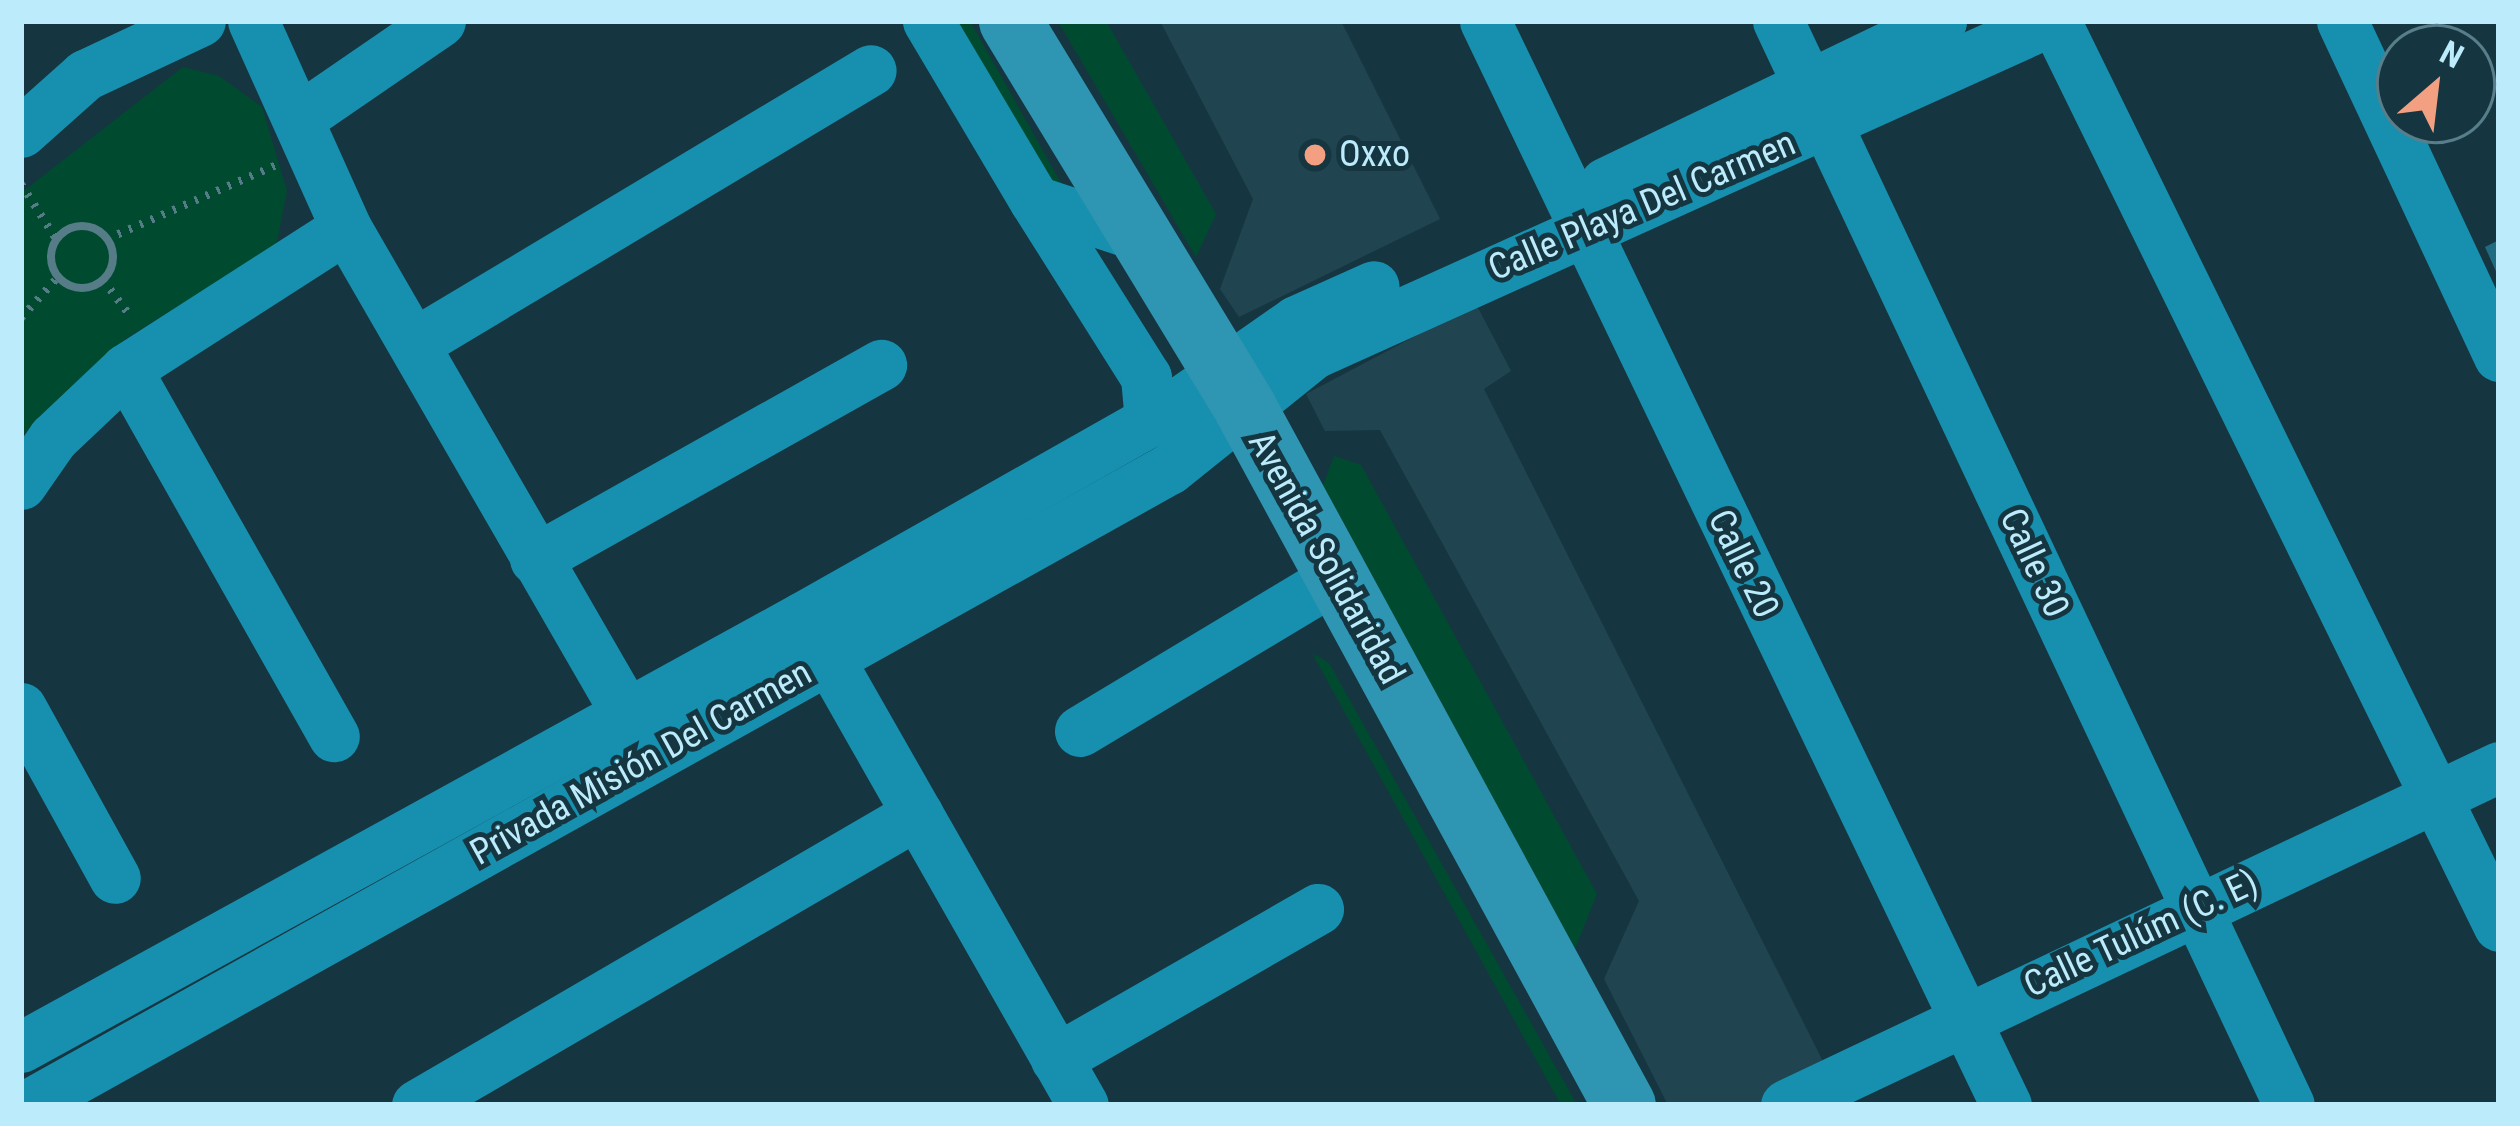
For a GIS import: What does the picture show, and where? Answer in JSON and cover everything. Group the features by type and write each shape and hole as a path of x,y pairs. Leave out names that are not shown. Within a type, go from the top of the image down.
{"main road":[{"name":"Avenida Solidaridad","path":"1010,21 1132,233 1232,389 1624,1105"}],"street":[{"path":"21,132 85,75 200,21"},
{"path":"254,21 346,228 625,711 641,763"},
{"path":"306,133 440,21"},
{"path":"928,21 1146,377 1150,421"},
{"name":"Calle 20","path":"1485,21 2006,1105"},
{"name":"Calle 30","path":"1778,21 2289,1105"},
{"name":"Calle Playa Del Carmen","path":"1818,106 1941,21"},
{"path":"2053,21 2439,795 2499,926"},
{"name":"Calle Playa Del Carmen","path":"1232,389 1296,321 1574,213 1818,106 2053,21"},
{"path":"2342,21 2499,356"},
{"path":"415,344 871,70"},
{"path":"1035,201 1132,233"},
{"path":"21,484 53,438 126,369 346,228"},
{"path":"535,559 881,365"},
{"path":"126,369 334,736"},
{"name":"Privada Misión Del Carmen","path":"39,1037 1150,421 1232,389"},
{"name":"Privada Misión Del Carmen","path":"28,1105 89,1090 641,763 1169,469 1232,389"},
{"path":"1080,731 1335,578"},
{"path":"829,659 1083,1105"},
{"path":"21,708 115,878"},
{"name":"Calle Tulúm (C. E)","path":"1786,1105 2499,767"},
{"path":"417,1105 917,814"},
{"path":"1056,1059 1318,909"},
{"path":"39,1037 89,1090"}],"path":[{"path":"107,239 306,133"},
{"path":"21,184 56,239 51,260 58,277 86,288 103,280 113,259 107,239 84,226 56,239"},
{"path":"21,317 58,277"}],"shaded area":[{"path":"1160,21 1341,21 1440,219 1239,317 1220,289 1253,199"},
{"path":"1476,304 1511,371 1484,389 1845,1105 1668,1105 1604,979 1639,901 1380,430 1325,431 1306,394"}],"green space":[{"path":"951,21 970,21 1070,199 1056,198"},
{"path":"1058,21 1106,21 1216,214 1196,257"},
{"path":"183,67 219,76 262,107 287,191 276,246 125,339 21,437 21,193"},
{"path":"1334,456 1361,465 1597,894 1575,949 1323,485"},
{"path":"1312,653 1329,663 1577,1105 1561,1105"}],"building":[{"path":"2499,240 2499,278 2485,247"}],"place":[{"name":"Oxxo","path":"1315,155"}]}
